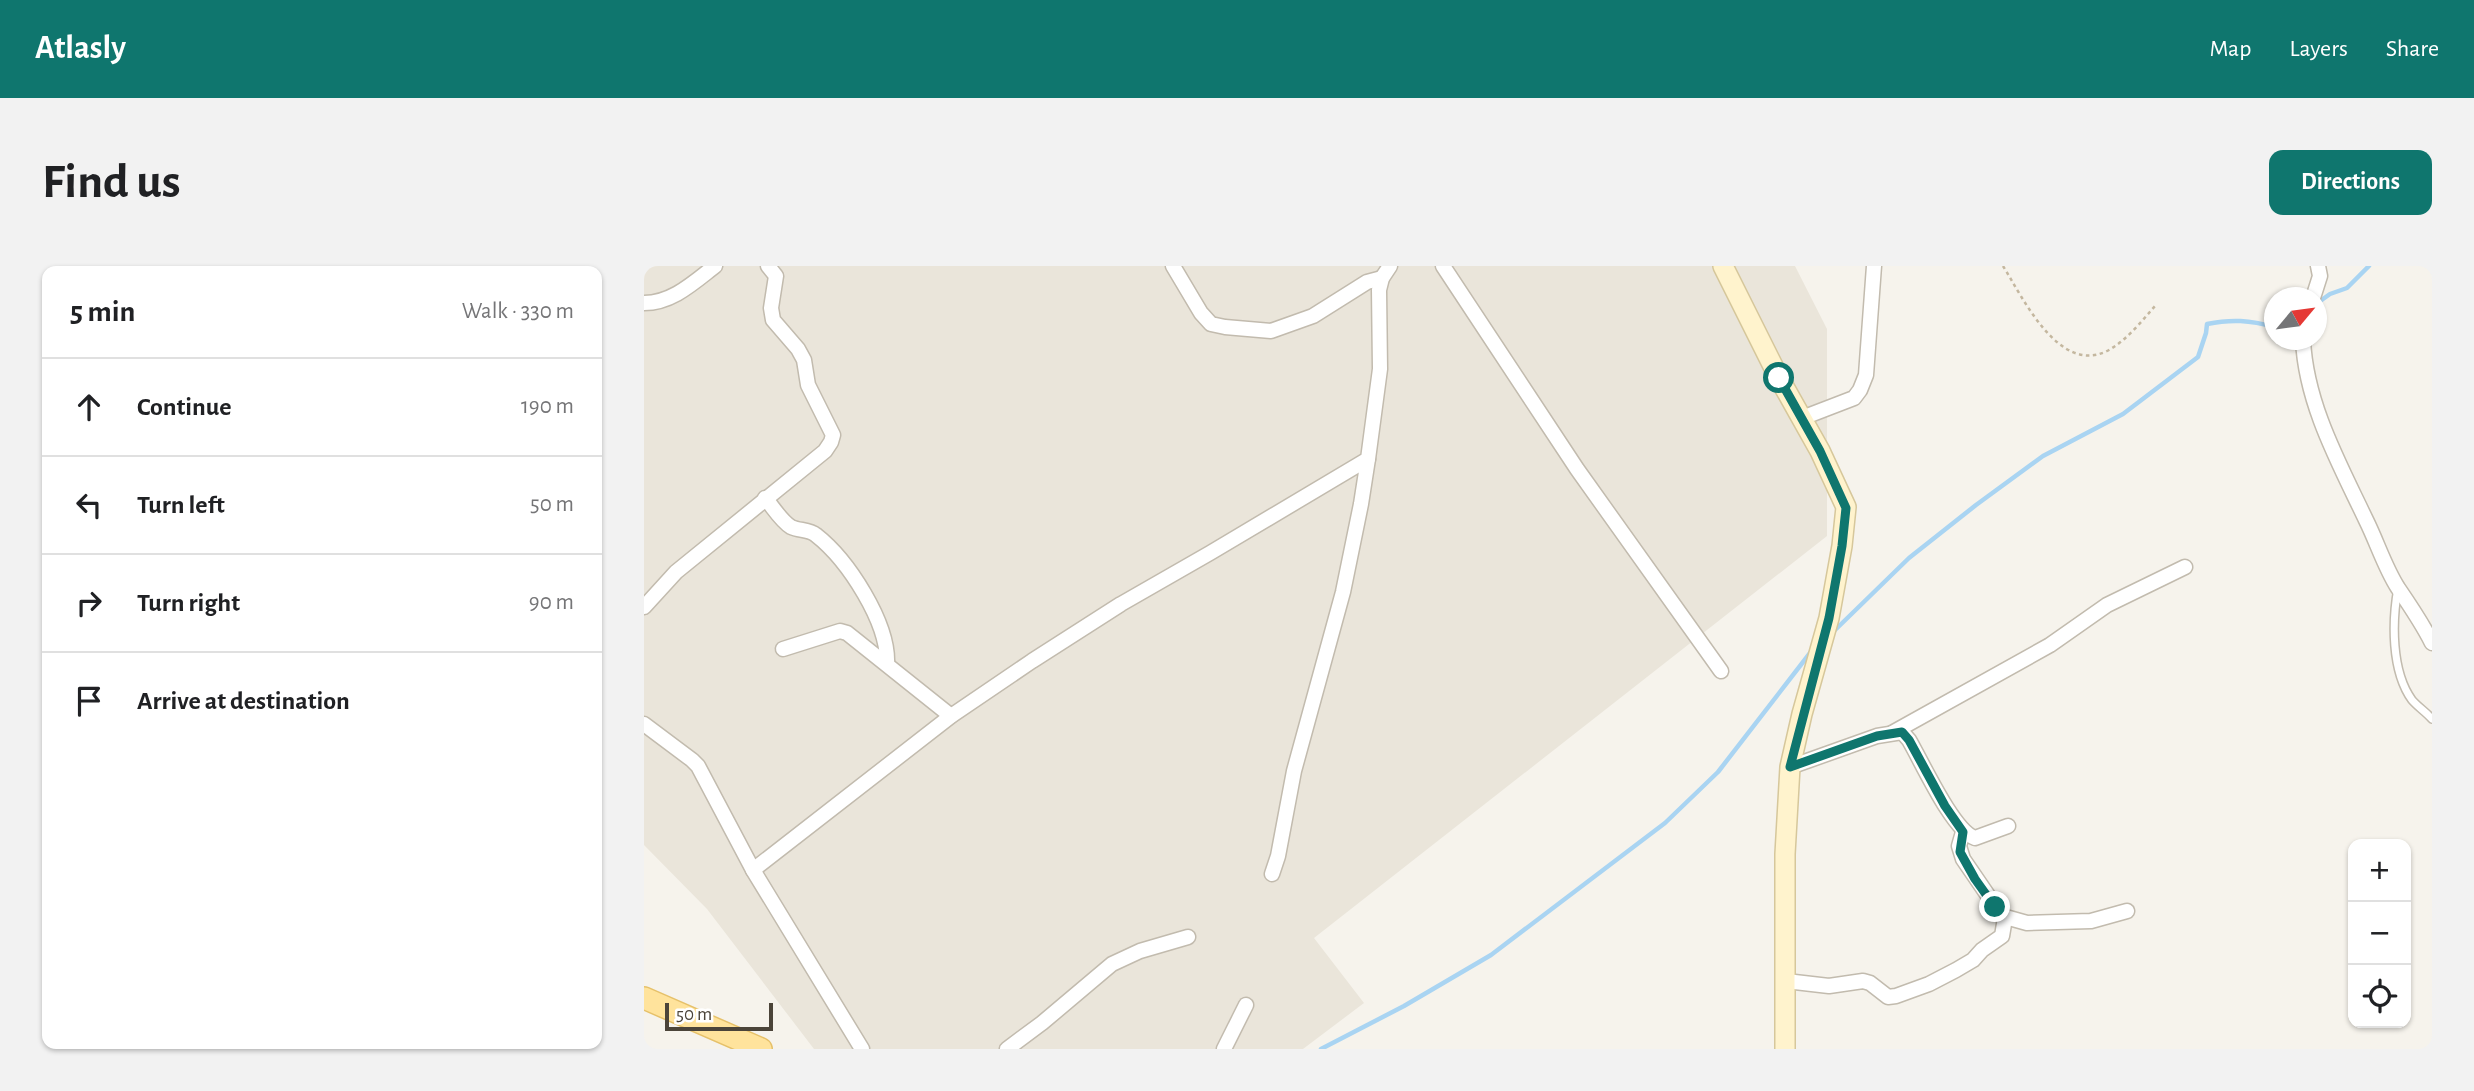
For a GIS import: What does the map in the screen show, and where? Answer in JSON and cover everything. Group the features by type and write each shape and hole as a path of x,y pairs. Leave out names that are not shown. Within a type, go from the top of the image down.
{"main road":[{"path":"644,998 761,1049"}],"street":[{"path":"644,303 671,298 715,266"},
{"path":"644,607 676,572 825,451 832,435 808,384 804,360 773,320 771,308 776,276 768,266"},
{"path":"1173,266 1201,313 1211,324 1271,331 1313,316 1386,272"},
{"path":"1443,266 1577,469 1721,671"},
{"path":"1723,266 1846,508 1829,618 1790,767 1785,854 1785,1049"},
{"path":"1802,418 1854,398 1860,390 1866,375 1874,266"},
{"path":"2316,287 2320,276 2318,266"},
{"path":"1272,874 1278,856 1294,771 1343,593 1362,504 1380,369 1379,290 1386,272"},
{"path":"2303,350 2304,367 2315,406 2336,456 2398,587 2419,617 2432,643"},
{"path":"753,870 951,716 1032,661 1121,604 1210,554 1367,458"},
{"path":"765,498 790,527 814,533 842,559 868,601 882,633 887,645 887,664"},
{"path":"1790,767 1892,733 2050,645 2108,605 2185,568"},
{"path":"783,649 840,631 848,633 951,716"},
{"path":"644,724 698,766 753,870 862,1049"},
{"path":"1892,733 1902,732 1909,740 1945,806 1963,832 1975,838 2008,826"},
{"path":"1963,832 1959,846 1963,859 2005,918 2027,923 2091,921 2127,911"},
{"path":"1786,981 1829,986 1863,981 1888,997 1896,996 1929,984 1973,960 2002,936 2005,918"},
{"path":"1007,1049 1112,964 1140,951 1188,937"},
{"path":"1224,1049 1246,1005"}],"lane":[{"path":"2398,587 2393,640 2400,673 2412,699 2432,719"}],"path":[{"path":"2003,266 2047,332 2066,350 2085,355 2106,351 2134,330 2155,306"}],"shaded area":[{"path":"644,266 1795,266 1827,329 1827,536 1314,938 1364,1003 1303,1049 814,1049 707,909 644,845"}],"waterway":[{"path":"2327,296 2347,288 2369,266"},
{"path":"1833,632 1909,558 1976,505 2043,456 2123,414 2198,357 2207,324 2240,321 2264,325"},
{"path":"1321,1049 1404,1006 1491,955 1665,823 1718,772 1810,653"}],"route":[{"path":"1779,378 1820,451 1846,508 1829,618 1790,767 1877,736 1902,732 1963,832 1960,852 1995,907"}]}
